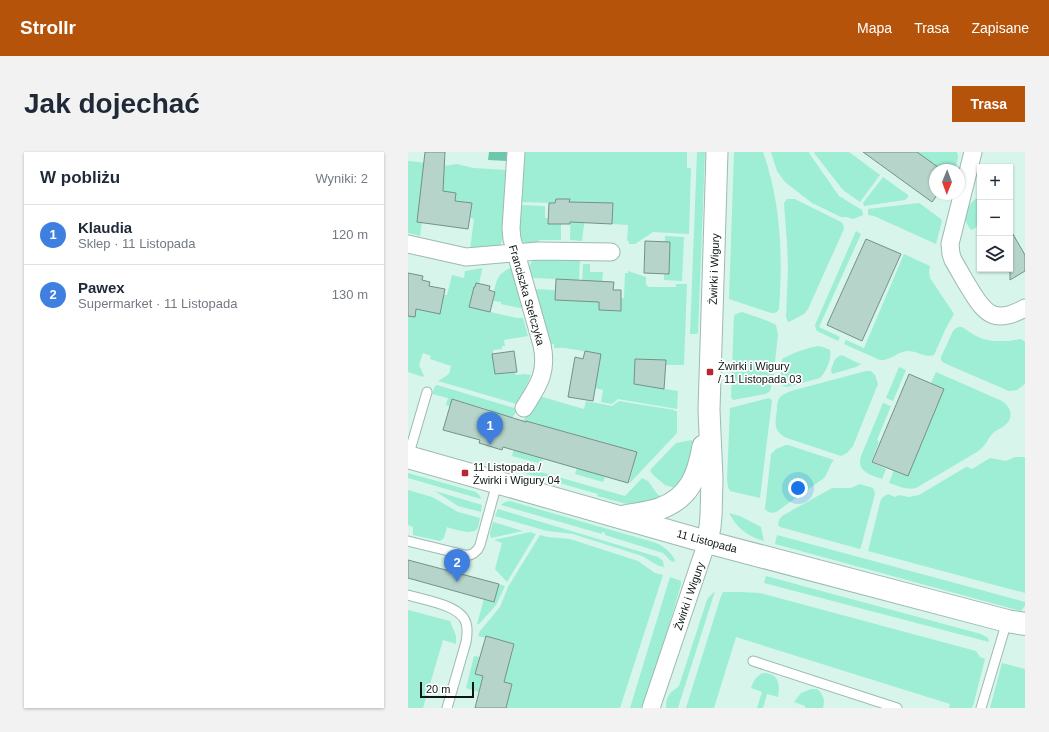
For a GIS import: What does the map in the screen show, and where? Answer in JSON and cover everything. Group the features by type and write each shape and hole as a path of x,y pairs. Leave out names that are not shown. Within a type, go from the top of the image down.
{"main road":[{"name":"11 Listopada","path":"408,457 707,542 1019,625"}],"street":[{"name":"Franciszka Stefczyka","path":"516,152 511,229 512,240 542,345 544,359 542,377 524,408"},
{"name":"Żwirki i Wigury","path":"651,708 707,542 710,527 712,479 709,410 718,152"},
{"path":"973,152 950,244 953,260 978,303 986,311 993,315 1006,316 1014,314 1025,308"},
{"path":"408,244 466,257 538,251 611,252"},
{"name":"Żwirki i Wigury","path":"619,517 658,510 682,495 697,473 709,410"}],"lane":[{"path":"408,457 427,392"},
{"path":"408,541 460,554 470,555 474,553 480,545 497,483"},
{"path":"408,595 451,608 463,615 466,623 466,642 447,708"},
{"path":"981,708 1019,625"},
{"path":"753,661 897,708"}],"green space":[{"path":"489,152 509,152 508,161 488,160"},
{"path":"523,152 687,152 687,168 691,168 689,234 653,232 635,244 629,244 629,241 627,241 628,225 612,224 613,204 591,202 585,221 582,241 570,240 571,204 569,203 569,199 556,199 555,203 520,202"},
{"path":"697,152 705,152 698,333 690,334"},
{"path":"734,152 763,152 769,171 777,210 781,269 779,309 775,313 729,299"},
{"path":"771,152 810,152 809,153 839,196 862,210 863,215 853,219 841,217 812,203 785,182 777,171"},
{"path":"849,152 880,175 860,202 843,190 814,153"},
{"path":"917,152 957,152 958,157 956,164 934,164"},
{"path":"408,161 427,163 427,165 444,166 457,164 473,168 508,170 503,237 501,244 498,247 470,250 474,219 470,218 472,203 455,201 456,193 421,189 422,222 420,236 408,233"},
{"path":"883,177 908,195 908,197 905,200 864,206 863,203"},
{"path":"977,198 977,227 972,230 963,217 974,200"},
{"path":"787,199 795,199 841,222 844,229 808,309 804,314 789,322 786,317 788,268 784,203"},
{"path":"919,203 942,221 936,244 874,216 868,215 868,209"},
{"path":"520,205 545,206 545,218 548,218 548,224 561,224 561,240 539,240 539,245 529,244 521,240 518,233"},
{"path":"856,231 861,234 819,327 840,337 838,341 816,330 815,325"},
{"path":"665,236 684,237 682,281 664,280 664,274 669,274 670,243 665,242"},
{"path":"904,254 930,266 930,278 954,314 934,355 927,356 907,351 884,360 880,360 844,344 846,340 864,348"},
{"path":"580,258 579,280 529,277 530,265 535,259"},
{"path":"583,264 590,264 590,272 603,272 599,290 599,310 620,311 621,298 624,298 625,273 628,273 628,271 646,277 646,285 649,287 676,287 676,284 687,284 684,365 666,365 635,359 634,384 678,391 677,409 618,399 612,404 601,402 603,390 595,388 601,354 565,348 554,348 554,344 549,344 533,289 555,290 555,300 582,288"},
{"path":"482,268 479,284 474,287 469,307 523,318 528,336 504,340 505,346 502,346 502,349 493,350 492,354 495,374 515,372 516,375 531,375 520,405 438,381 449,374 451,366 430,359 431,356 423,353 419,365 424,376 423,377 408,372 408,307 447,295 452,275 464,278 465,271"},
{"path":"510,268 513,272 524,307 520,308 493,301 496,283 499,277 503,272"},
{"path":"742,312 776,325 778,335 773,379 770,391 766,394 733,400 731,397 734,316"},
{"path":"959,327 962,327 983,339 992,341 1009,341 1021,339 1025,342 1025,384 1017,390 1009,391 944,363 941,360 941,357 953,331"},
{"path":"818,346 830,350 828,365 820,378 787,387 783,386 780,381 782,359 800,351"},
{"path":"842,355 861,364 856,367 832,374 831,370 834,361 837,357"},
{"path":"899,367 906,370 893,401 886,398"},
{"path":"866,371 871,371 875,375 878,384 853,446 847,453 841,456 787,438 779,433 776,427 777,404 782,395 791,391"},
{"path":"936,372 1002,401 1010,410 1009,420 1004,426 993,433 980,450 916,488 905,488 889,483 894,470 908,476 944,389 931,383"},
{"path":"437,385 518,409 512,418 453,399 450,406 446,405 448,398 432,394 435,386"},
{"path":"539,396 584,409 586,401 612,406 619,401 674,410 677,411 677,433 629,484 637,452 589,438 588,440 574,436 574,434 523,421"},
{"path":"769,398 772,400 760,498 730,491 727,480 730,408"},
{"path":"883,403 891,406 877,440 879,442 871,462 886,469 882,479 865,472 860,465 860,461"},
{"path":"692,440 691,459 679,489 665,485 653,475 650,470 676,443"},
{"path":"786,445 834,460 824,478 776,512 772,513 765,509 771,454 776,449"},
{"path":"514,449 543,458 542,464 512,456"},
{"path":"1015,457 1025,457 1025,593 868,551 881,499 883,497 888,494 895,497 899,495 909,497 919,495 966,467 972,469 990,458 1006,461"},
{"path":"512,464 625,496 642,478 648,481 658,495 669,498 630,505 597,496 598,494 510,469"},
{"path":"577,468 605,477 603,482 575,474"},
{"path":"408,473 476,492 481,499 408,478"},
{"path":"860,484 873,488 875,494 860,549 780,527 778,525 782,516 832,488 851,488"},
{"path":"408,490 432,497 458,512 480,518 478,527 476,530 470,532 447,527 444,538 440,541 413,535 413,527 408,525"},
{"path":"435,491 482,505 481,512 458,506"},
{"path":"510,501 657,543 666,549 675,560 674,562 671,561 663,553 605,535 605,533 602,532 602,534 501,505"},
{"path":"498,509 658,557 663,561 664,567 659,566 642,556 573,534 547,531 495,516"},
{"path":"729,513 740,516 761,527 764,541 752,537 743,531 735,523"},
{"path":"493,522 523,531 491,538 490,533"},
{"path":"530,532 536,534 507,582 495,569 502,543 494,540"},
{"path":"540,535 570,539 638,561 655,573 663,575 620,708 506,708 512,684 504,682 514,644 486,636 486,638 478,636 480,631 500,607 508,587"},
{"path":"777,535 1025,602 1025,606 1021,611 775,544"},
{"path":"766,576 981,634 988,638 989,642 764,583"},
{"path":"670,577 681,581 681,585 644,708 630,708"},
{"path":"499,584 505,586 496,605 479,624 477,624 484,599 494,602"},
{"path":"715,591 678,708 666,708 669,695 679,686 708,598"},
{"path":"723,592 760,593 976,651 980,657 985,659 973,706 972,708 949,708 950,704 736,637 714,708 686,708"},
{"path":"408,610 450,621 456,636 456,644 443,640 423,708 408,708"},
{"path":"474,656 480,657 475,674 483,676 479,692 466,688"},
{"path":"1002,663 1025,669 1025,708 990,708"},
{"path":"763,673 772,675 777,680 779,688 778,697 767,694 763,708 757,708 762,692 751,688 755,679"},
{"path":"811,689 817,689 823,696 823,708 805,708 805,706 794,702 801,693"}],"building":[{"path":"425,152 445,152 443,191 456,193 455,201 472,203 468,229 417,222"},
{"path":"863,152 917,152 934,164 929,164 929,200"},
{"path":"556,199 570,199 569,202 613,203 612,224 570,222 570,224 548,224 549,203 555,203"},
{"path":"1013,234 1025,255 1025,271 1010,280 1010,272 1013,272"},
{"path":"866,239 901,254 862,341 827,325"},
{"path":"645,241 670,242 669,274 644,273"},
{"path":"408,273 423,276 422,280 430,282 429,286 445,289 440,314 416,309 415,317 408,316"},
{"path":"556,279 614,282 613,290 621,290 621,311 599,310 599,302 555,300"},
{"path":"476,283 490,286 489,290 495,292 490,312 469,307"},
{"path":"514,351 517,372 495,374 492,354"},
{"path":"585,351 601,354 593,401 568,397 575,357 583,359"},
{"path":"635,359 666,360 664,389 634,384"},
{"path":"909,374 944,389 908,476 872,462"},
{"path":"452,399 526,422 637,452 628,483 503,447 502,450 479,443 480,440 443,430"},
{"path":"408,560 499,584 494,602 408,578"},
{"path":"486,636 514,644 504,682 512,684 506,708 475,708 483,676 475,674"}],"place":[{"name":"Żwirki i Wigury / 11 Listopada 03","path":"710,372"},
{"name":"Klaudia","path":"490,445"},
{"name":"11 Listopada / Żwirki i Wigury 04","path":"465,473"},
{"name":"Pawex","path":"457,582"}]}
